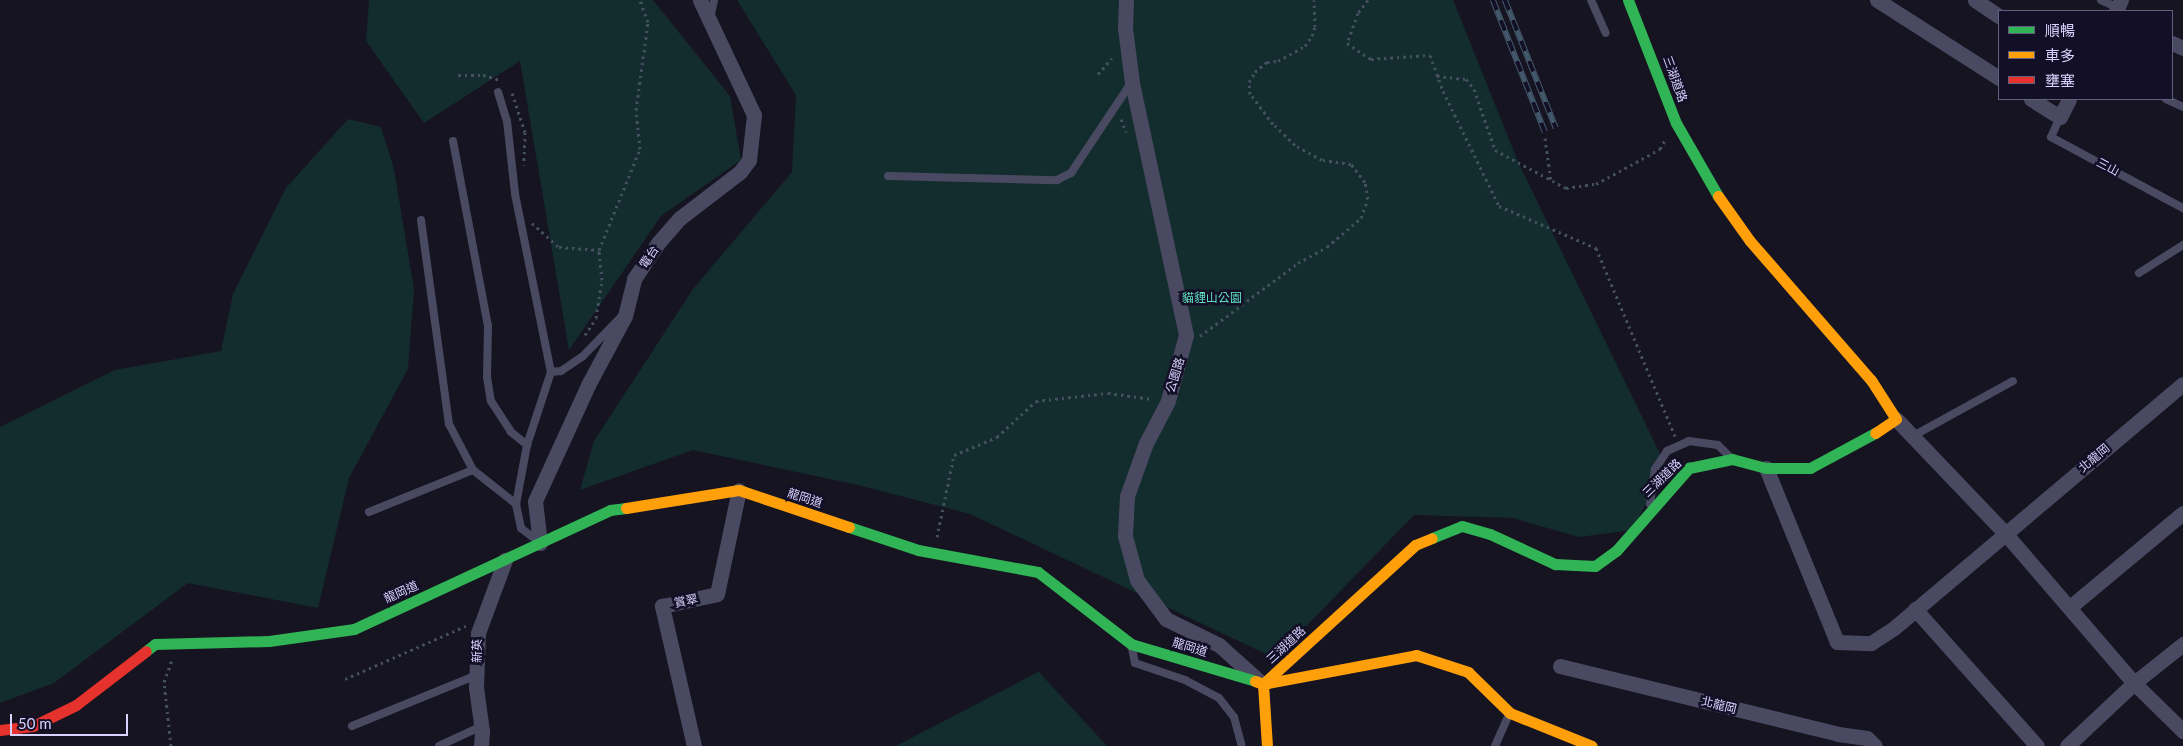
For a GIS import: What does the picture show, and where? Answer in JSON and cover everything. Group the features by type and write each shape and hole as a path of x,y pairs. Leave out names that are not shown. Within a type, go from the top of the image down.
{"street":[{"name":"電台","path":"540,543 535,502 588,385 625,316 634,279 658,243 680,218 740,172 748,160 754,116 700,0"},
{"name":"公園路","path":"1126,0 1125,28 1132,83 1186,335 1168,401 1146,443 1127,496 1125,536 1137,580 1166,619 1219,645 1263,684"},
{"name":"三湖道路","path":"1263,684 1414,545 1462,526 1490,534 1555,564 1595,566 1616,550 1649,510 1689,468 1732,459 1766,468 1810,468 1856,446 1896,419 1871,380 1750,241 1718,196 1676,123 1628,0"},
{"path":"1877,0 1998,77"},
{"path":"1975,0 1998,15"},
{"path":"2033,100 2060,117"},
{"name":"三山","path":"2060,117 2068,100"},
{"name":"北龍岡","path":"1766,468 1837,642 1871,644 2183,384"},
{"path":"1896,419 2004,532 2134,683 2183,731"},
{"name":"龍岡道","path":"0,730 33,726 76,705 154,644 178,641 269,641 354,629 610,510 739,490 934,552 1038,572 1131,644 1263,684 1416,655 1468,672 1510,714 1592,746"},
{"name":"賞翠","path":"694,746 662,606 717,594 739,490"},
{"path":"2070,607 2183,514"},
{"name":"新英","path":"481,746 482,726 477,675 480,628 505,560"},
{"path":"1915,609 2036,746"},
{"path":"2067,746 2134,683 2183,644"},
{"name":"北龍岡","path":"1560,666 1838,734 1867,738 1875,746"},
{"path":"1263,684 1267,746"}],"lane":[{"path":"710,19 714,0"},
{"path":"1591,0 1606,33"},
{"path":"2101,0 2118,6"},
{"path":"888,176 1057,180 1076,168 1132,83"},
{"path":"498,92 507,121 515,194 552,372 527,445 516,504 521,528 540,543"},
{"path":"2168,100 2183,108"},
{"name":"三山","path":"2060,117 2051,137 2183,208"},
{"path":"453,140 488,326 487,377 492,401 511,432 527,445"},
{"path":"421,220 449,424 473,470 516,504"},
{"path":"2139,273 2183,245"},
{"path":"552,372 561,370 583,356 616,319 625,316"},
{"path":"1913,436 2013,381"},
{"path":"1649,510 1655,469 1667,451 1679,444 1690,442 1718,444 1732,459"},
{"path":"369,512 473,470"},
{"path":"1131,644 1135,663 1185,680 1219,698 1234,717 1241,744"},
{"path":"352,726 477,675"},
{"path":"1495,746 1510,714"},
{"path":"440,746 482,726"}],"path":[{"path":"582,341 596,318 602,280 599,250 640,149 636,110 648,22 640,0"},
{"path":"1198,338 1298,263 1327,247 1361,218 1368,199 1365,182 1351,164 1322,160 1295,146 1273,124 1250,94 1249,82 1255,72 1267,62 1278,61 1305,46 1312,36 1315,27 1314,0"},
{"path":"1368,0 1358,13 1347,43 1371,59 1430,55 1449,104 1500,206 1596,248 1679,444"},
{"path":"1098,74 1112,58"},
{"path":"458,75 483,75 505,82"},
{"path":"1437,76 1466,79 1474,88 1495,150 1566,188 1596,184 1660,149 1676,123"},
{"path":"508,88 518,105 525,132 524,170"},
{"path":"1545,138 1551,181"},
{"path":"527,220 559,247 599,250"},
{"path":"934,552 954,455 997,437 1036,401 1108,393 1168,401"},
{"path":"345,679 467,625 480,628"},
{"path":"171,746 164,682 178,641"}],"green space":[{"path":"369,0 653,0 730,96 741,160 661,216 569,350 520,61 424,123 366,41"},
{"name":"貓貍山公園","path":"737,0 1453,0 1519,164 1666,466 1632,530 1579,537 1513,518 1414,515 1287,646 1268,655 970,514 858,485 693,450 580,490 594,441 693,289 792,172 796,95"},
{"path":"348,119 381,127 394,169 414,289 408,369 349,478 318,608 188,583 54,683 0,703 0,427 115,370 221,351 233,294 286,188"},
{"path":"1038,672 1107,746 896,746"}],"railway":[{"path":"1493,0 1545,132"},
{"path":"1505,0 1556,128"}],"traffic: fast":[{"path":"1628,0 1676,123 1718,196"},
{"path":"1432,538 1462,526 1490,534 1555,564 1595,566 1616,551 1689,468 1732,459 1766,468 1810,468 1875,433"},
{"path":"146,651 155,644 269,641 354,629 610,510 626,508"},
{"path":"849,527 918,550 1038,572 1131,644 1255,681"}],"traffic: slow":[{"path":"1718,196 1750,241 1871,380 1896,419 1875,433"},
{"path":"626,508 739,490 849,527"},
{"path":"1267,746 1263,684 1415,545 1432,538"},
{"path":"1255,681 1263,684 1416,655 1468,672 1510,713 1592,746"}],"traffic: jam":[{"path":"0,730 33,726 76,705 146,651"}]}
